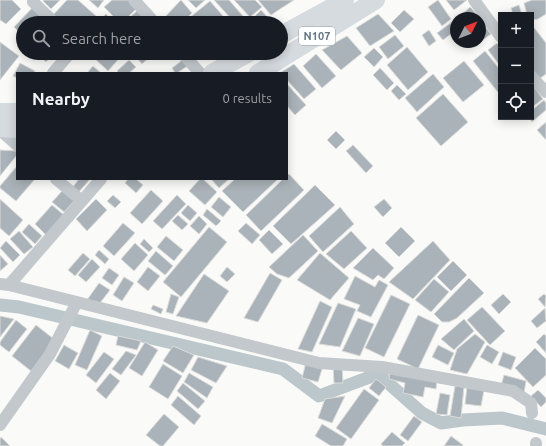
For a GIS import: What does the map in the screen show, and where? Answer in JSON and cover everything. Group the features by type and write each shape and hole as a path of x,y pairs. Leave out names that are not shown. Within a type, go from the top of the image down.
{"highway":[{"name":"N107","path":"288,32 345,0"},
{"name":"N107","path":"288,54 376,0"},
{"path":"214,72 236,60"},
{"name":"N107","path":"260,72 279,60"},
{"path":"0,112 16,112"},
{"path":"0,129 16,129"}],"street":[{"path":"34,0 33,2 48,16"},
{"path":"134,0 149,16"},
{"path":"474,0 498,33"},
{"path":"54,72 64,60"},
{"path":"188,60 199,72"},
{"path":"534,79 546,92"},
{"path":"0,129 16,144"},
{"path":"57,180 82,201"},
{"path":"100,180 5,285 319,364 382,367 513,391 531,403 532,413"},
{"path":"0,425 50,354 77,302"}],"building":[{"path":"0,0 12,0 21,9 6,24 0,20"},
{"path":"60,0 51,9 43,1"},
{"path":"67,0 78,0 96,16 54,16 53,15"},
{"path":"89,0 104,0 98,8"},
{"path":"112,0 131,0 138,7 129,16 113,16 104,7"},
{"path":"181,0 192,13 189,16 166,16"},
{"path":"188,0 205,0 196,8"},
{"path":"214,0 229,0 243,16 229,16"},
{"path":"234,0 255,0 262,7 251,16 249,16"},
{"path":"258,0 294,0 271,15"},
{"path":"438,0 450,20 442,26 428,7"},
{"path":"446,0 467,0 454,10"},
{"path":"532,0 546,0 546,14 534,20 534,12 526,12 524,3"},
{"path":"210,1 223,16 192,16"},
{"path":"519,5 521,12 512,12 511,8"},
{"path":"34,6 43,16 24,16"},
{"path":"470,7 474,12 465,12"},
{"path":"139,9 146,16 131,16"},
{"path":"261,10 266,16 255,16"},
{"path":"404,10 414,19 400,32 391,23"},
{"path":"378,14 394,31 370,46 356,28"},
{"path":"450,23 450,35 443,40 437,33"},
{"path":"486,28 491,34 486,38"},
{"path":"534,28 546,43 546,74 539,79 534,72"},
{"path":"429,30 436,41 429,46 422,35"},
{"path":"395,35 404,46 388,59 379,47"},
{"path":"347,36 362,53 341,70 322,50"},
{"path":"0,42 16,54 16,60 0,80"},
{"path":"497,43 498,44 498,63 488,50"},
{"path":"407,47 428,72 408,90 387,65"},
{"path":"374,48 383,57 374,67 364,57"},
{"path":"485,51 498,67 498,92 473,61"},
{"path":"316,54 336,76 322,88 303,66"},
{"path":"96,60 118,60 108,71"},
{"path":"129,60 136,67 130,72 117,71"},
{"path":"139,60 146,60 142,64"},
{"path":"183,60 185,60 189,65 178,72 174,72 172,68"},
{"path":"464,61 484,85 463,102 443,78"},
{"path":"20,63 35,71 16,72 16,78 13,76"},
{"path":"294,64 316,89 304,99 288,81 288,72 282,72"},
{"path":"93,66 100,72 88,72"},
{"path":"380,68 394,83 387,90 373,75"},
{"path":"433,74 444,87 417,112 405,98"},
{"path":"288,85 306,105 295,115 288,107"},
{"path":"397,85 406,94 399,100 391,91"},
{"path":"534,87 543,99 534,106"},
{"path":"443,94 468,122 441,146 416,118"},
{"path":"544,100 546,103 546,110 532,122 530,120 534,120 534,108"},
{"path":"546,122 546,140 537,130"},
{"path":"336,131 345,140 336,149 327,140"},
{"path":"353,145 373,166 366,173 346,151"},
{"path":"0,150 16,151 16,156 0,176"},
{"path":"16,167 16,180 34,180 16,201 0,188 0,186"},
{"path":"288,174 304,190 261,231 246,215 282,180 288,180"},
{"path":"78,180 89,180 78,193 72,188"},
{"path":"127,180 137,180 143,185 136,193 125,183"},
{"path":"199,180 204,180 217,192 205,205 189,191"},
{"path":"212,180 228,180 219,188"},
{"path":"234,180 277,180 243,212 222,191"},
{"path":"315,185 335,205 291,244 273,226"},
{"path":"63,190 75,200 64,212 52,202"},
{"path":"151,190 163,201 142,224 130,213"},
{"path":"113,195 121,202 115,208 107,201"},
{"path":"177,195 186,204 162,229 153,221"},
{"path":"219,197 231,207 223,217 211,207"},
{"path":"0,199 23,220 9,236 0,228"},
{"path":"96,199 107,210 87,231 76,219"},
{"path":"384,199 392,208 383,217 374,207"},
{"path":"52,205 64,215 46,235 35,224"},
{"path":"188,205 197,213 190,221 181,213"},
{"path":"340,207 354,224 323,252 309,236"},
{"path":"207,209 221,221 216,226 203,215"},
{"path":"178,215 188,224 182,230 172,221"},
{"path":"199,216 207,224 199,234 190,226"},
{"path":"123,223 135,233 114,256 103,246"},
{"path":"246,223 260,235 252,244 238,231"},
{"path":"29,224 42,236 35,244 22,232"},
{"path":"209,227 227,242 181,297 163,282"},
{"path":"401,227 415,241 399,257 385,243"},
{"path":"269,230 283,244 272,254 259,240"},
{"path":"19,231 33,247 24,254 10,239"},
{"path":"351,231 367,248 344,269 326,254"},
{"path":"303,235 318,251 289,278 277,274 269,267"},
{"path":"166,236 183,250 174,261 157,247"},
{"path":"144,239 153,248 149,252 140,244"},
{"path":"6,241 20,255 13,262 0,248"},
{"path":"433,241 450,260 413,299 389,282"},
{"path":"135,243 148,255 134,271 121,259"},
{"path":"373,248 394,268 384,279 378,275 373,280 353,268"},
{"path":"99,250 109,259 105,264 95,255"},
{"path":"156,251 173,266 165,275 148,261"},
{"path":"83,253 90,259 75,276 68,270"},
{"path":"320,253 349,278 330,300 297,280"},
{"path":"0,255 8,264 0,271"},
{"path":"92,259 100,267 86,282 78,275"},
{"path":"453,261 467,275 451,291 437,277"},
{"path":"148,267 160,276 148,291 137,282"},
{"path":"227,267 235,274 227,282 220,276"},
{"path":"109,268 119,275 112,285 102,278"},
{"path":"270,273 282,280 258,322 244,318"},
{"path":"204,274 229,291 207,323 176,316"},
{"path":"355,276 375,287 379,280 388,285 371,317 357,311 360,305 344,299"},
{"path":"124,277 134,283 122,301 113,295"},
{"path":"469,278 484,293 457,318 449,322 442,322 434,314"},
{"path":"434,279 449,292 431,312 415,300"},
{"path":"99,283 110,290 100,303 87,300"},
{"path":"171,294 179,297 173,314 166,312"},
{"path":"503,294 511,302 499,314 491,305"},
{"path":"544,294 546,296 545,307 538,299"},
{"path":"391,295 410,304 384,357 365,348"},
{"path":"320,301 332,307 312,352 298,349"},
{"path":"338,303 356,309 340,347 319,344"},
{"path":"153,305 163,309 161,314 151,309"},
{"path":"482,307 505,331 490,345 467,320"},
{"path":"545,308 546,321 537,328 531,321"},
{"path":"418,315 439,325 418,369 397,359"},
{"path":"0,316 14,319 0,337"},
{"path":"358,318 374,324 360,356 342,351"},
{"path":"464,319 474,331 454,350 441,339"},
{"path":"16,320 27,329 9,352 0,345 0,342"},
{"path":"36,325 55,340 31,371 12,356"},
{"path":"90,330 102,336 87,370 75,365"},
{"path":"475,334 485,342 467,374 450,370 457,349"},
{"path":"544,334 546,336 546,353 536,342"},
{"path":"118,336 141,341 137,350 116,345"},
{"path":"145,342 158,350 142,376 129,368"},
{"path":"64,345 78,353 69,369 55,361"},
{"path":"438,345 454,353 448,365 432,357"},
{"path":"487,345 499,352 492,364 480,357"},
{"path":"173,346 194,355 183,373 163,361"},
{"path":"535,348 546,359 546,375 533,387 515,368"},
{"path":"126,351 136,355 121,375 112,369"},
{"path":"104,352 114,359 96,383 86,375"},
{"path":"503,352 516,357 511,370 498,365"},
{"path":"198,357 227,366 216,383 191,370"},
{"path":"306,362 323,366 318,382 302,378"},
{"path":"163,364 182,376 168,399 149,387"},
{"path":"333,365 342,365 343,383 334,383"},
{"path":"390,372 437,381 436,389 425,387 423,397 403,393 405,383 389,379"},
{"path":"110,373 120,381 106,399 96,390"},
{"path":"189,373 213,387 207,398 184,382"},
{"path":"504,375 526,381 524,393 501,386"},
{"path":"376,379 386,387 379,396 369,388"},
{"path":"183,383 205,401 198,409 177,391"},
{"path":"455,386 464,387 461,418 450,416"},
{"path":"467,387 484,390 481,406 465,404"},
{"path":"364,389 379,400 351,439 336,428"},
{"path":"538,390 546,398 546,402 541,407 531,396"},
{"path":"440,393 450,395 447,415 436,414"},
{"path":"178,396 201,416 194,425 171,405"},
{"path":"345,396 332,423 318,418 325,399"},
{"path":"164,414 179,427 163,446 160,446 146,435"},
{"path":"414,416 422,422 408,441 400,435"},
{"path":"322,424 347,439 343,446 331,446 315,436"},
{"path":"392,432 405,443 402,446 383,446 381,444"},
{"path":"451,436 463,445 463,446 444,446"},
{"path":"1,437 10,446 0,446"}],"waterway":[{"path":"0,305 19,307 283,369 319,396 378,374 422,413 441,423 502,418 546,429"}]}
